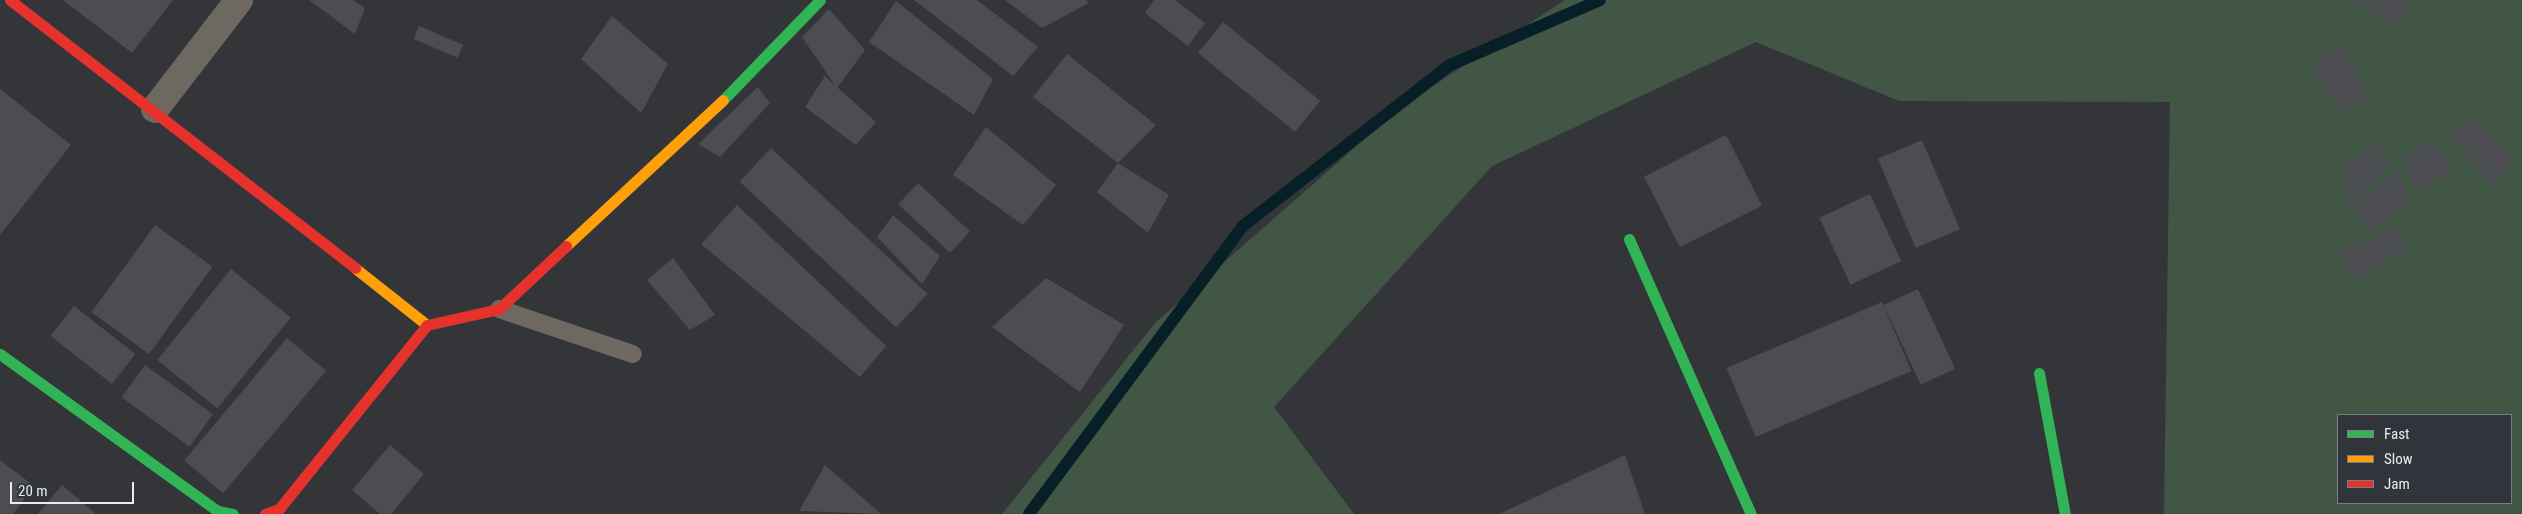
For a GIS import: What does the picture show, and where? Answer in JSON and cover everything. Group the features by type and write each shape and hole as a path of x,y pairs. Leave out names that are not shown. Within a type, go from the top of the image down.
{"street":[{"path":"10,0 155,109 427,325"},
{"path":"155,109 238,0"},
{"path":"265,514 278,509 427,325 500,308 762,63 820,0"},
{"path":"1628,239 1751,514"},
{"path":"0,354 218,511 232,514"},
{"path":"2039,373 2065,514"}],"lane":[{"path":"500,308 633,354"}],"green space":[{"path":"1565,0 2522,0 2522,514 2164,514 2170,102 1899,101 1756,42 1492,166 1274,407 1354,514 1002,514 1155,323 1402,106"}],"building":[{"path":"63,0 173,0 132,53"},
{"path":"309,0 353,0 365,8 355,34"},
{"path":"914,0 977,0 1038,47 1013,76"},
{"path":"1005,0 1086,0 1089,3 1042,28"},
{"path":"1154,0 1175,0 1205,23 1188,46 1145,13"},
{"path":"2353,0 2411,0 2396,27"},
{"path":"896,1 993,79 974,115 869,42"},
{"path":"829,9 865,50 837,88 802,37"},
{"path":"612,16 668,64 641,113 581,59"},
{"path":"1223,22 1320,101 1295,132 1198,53"},
{"path":"419,26 463,45 458,58 414,39"},
{"path":"2341,46 2370,96 2341,113 2312,63"},
{"path":"1067,54 1156,125 1118,163 1033,97"},
{"path":"825,76 876,122 856,145 805,107"},
{"path":"758,87 770,103 720,157 698,144"},
{"path":"0,89 71,145 0,235"},
{"path":"2473,118 2516,159 2494,186 2447,133"},
{"path":"986,127 1056,185 1023,225 953,175"},
{"path":"1726,135 1762,205 1680,247 1644,177"},
{"path":"2430,138 2454,169 2418,192 2404,161"},
{"path":"1922,140 1960,229 1916,248 1878,159"},
{"path":"2377,141 2393,163 2349,202 2344,169"},
{"path":"771,148 928,294 896,328 740,182"},
{"path":"1118,163 1169,195 1148,233 1097,192"},
{"path":"2399,172 2410,199 2369,233 2349,202"},
{"path":"918,183 970,231 950,253 898,204"},
{"path":"1870,194 1901,261 1851,285 1819,218"},
{"path":"737,205 886,346 860,377 701,244"},
{"path":"893,215 940,256 922,284 877,237"},
{"path":"155,225 212,267 149,354 92,312"},
{"path":"2395,227 2409,246 2352,281 2338,252"},
{"path":"673,258 715,315 690,330 647,280"},
{"path":"231,269 291,317 217,408 157,360"},
{"path":"1046,278 1124,325 1080,392 992,327"},
{"path":"1918,289 1955,369 1921,385 1884,305"},
{"path":"1882,302 1911,371 1756,437 1726,368"},
{"path":"74,306 135,354 112,384 51,336"},
{"path":"287,338 326,371 223,493 184,461"},
{"path":"145,365 213,414 189,447 121,397"},
{"path":"390,445 424,474 391,514 380,514 352,490"},
{"path":"1625,455 1645,514 1499,514"},
{"path":"0,460 34,486 13,514 0,514"},
{"path":"825,465 881,514 799,511"},
{"path":"62,485 96,514 38,514"}],"waterway":[{"path":"1029,514 1243,226 1450,65 1600,0"}],"traffic: fast":[{"path":"723,100 820,0"},
{"path":"1629,239 1751,514"},
{"path":"0,354 218,511 233,514"},
{"path":"2039,373 2065,514"}],"traffic: slow":[{"path":"566,246 723,100"},
{"path":"355,268 427,325"}],"traffic: jam":[{"path":"10,0 355,268"},
{"path":"265,514 279,509 427,325 499,309 566,246"}]}
